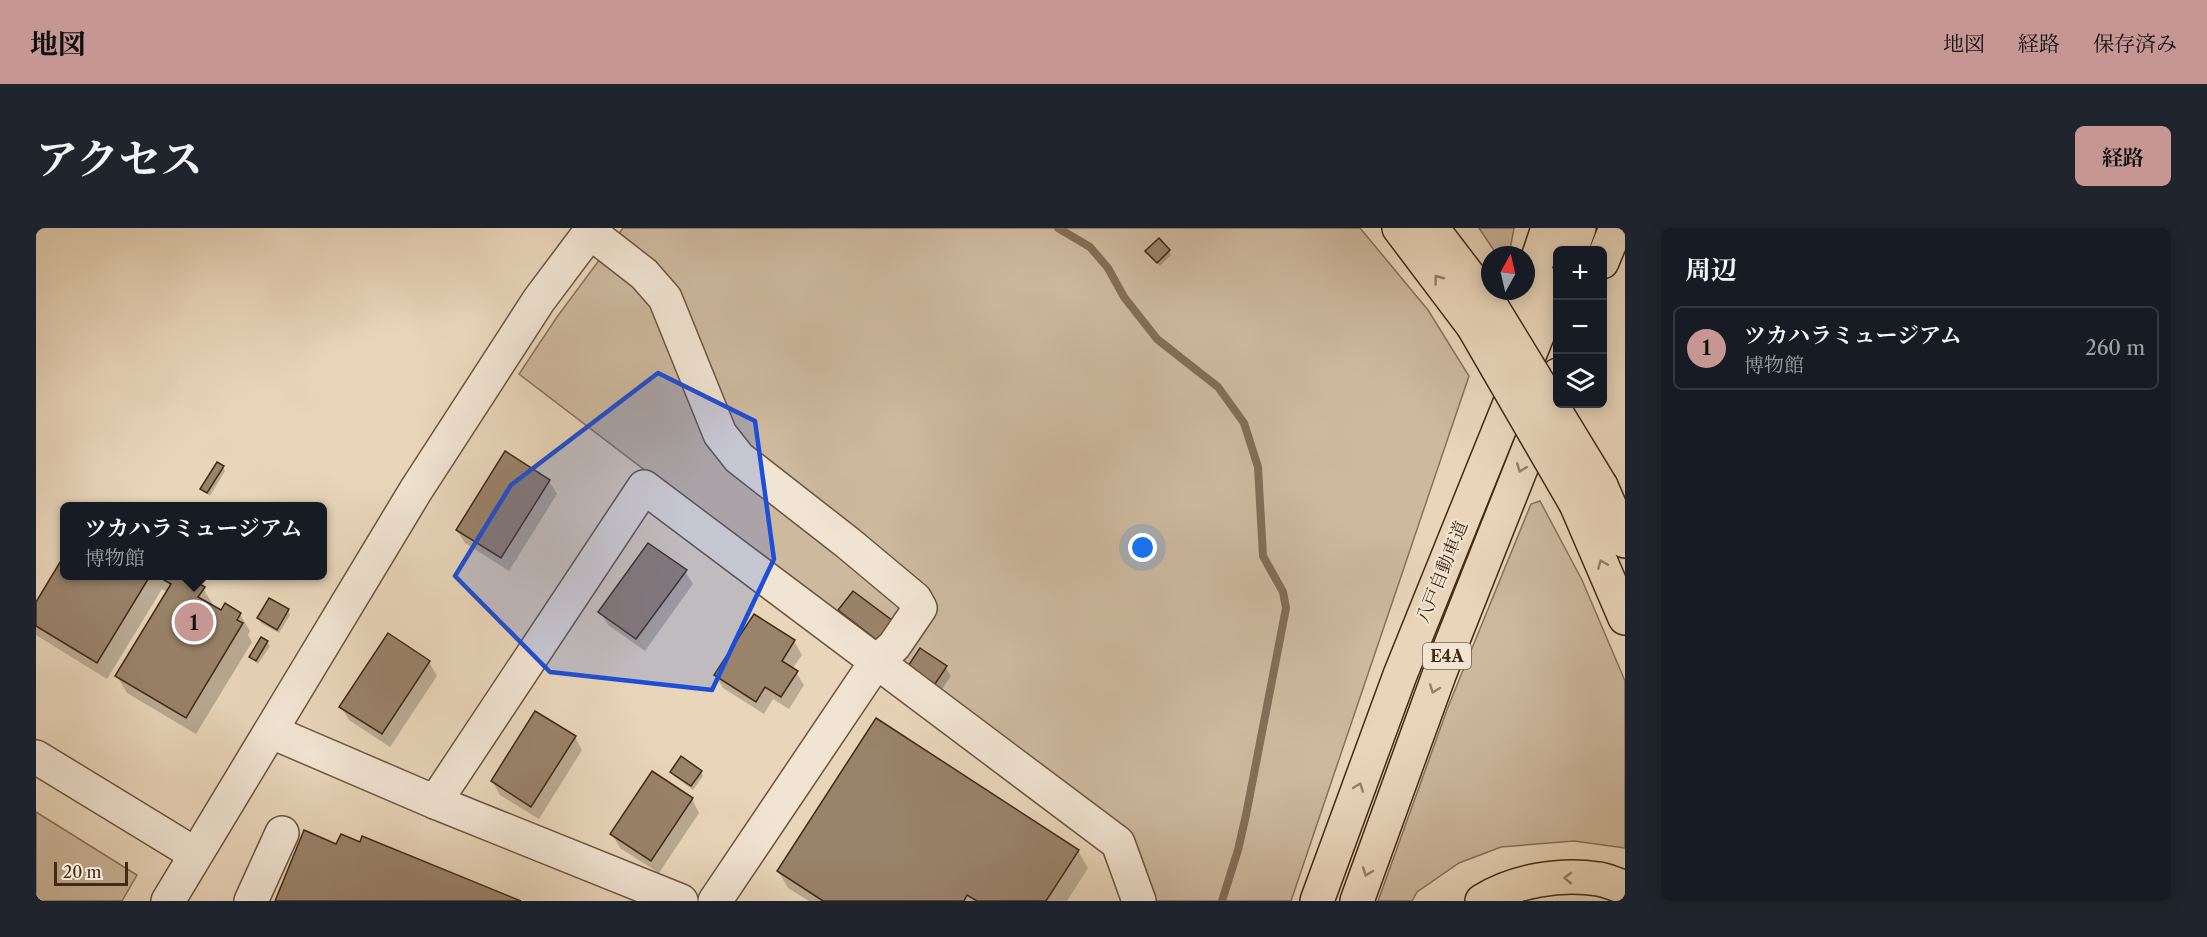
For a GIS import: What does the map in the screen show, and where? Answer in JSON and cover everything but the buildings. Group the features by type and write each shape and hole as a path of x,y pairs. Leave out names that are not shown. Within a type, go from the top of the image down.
{"highway":[{"path":"1399,228 1481,315"},
{"path":"1432,228 1481,315 1589,495 1625,541"},
{"path":"1400,675 1548,228"},
{"path":"1573,246 1580,228"},
{"path":"1607,250 1616,228"},
{"name":"八戸自動車道","path":"1317,901 1400,675 1553,294"},
{"name":"八戸自動車道","path":"1357,901 1439,675 1553,385"},
{"path":"1589,495 1625,618"},
{"path":"1482,901 1495,893 1549,878 1598,879 1625,887"}],"street":[{"path":"168,901 416,490 539,300 591,230 644,274 665,298 720,434 739,458 848,543 915,599 920,608 894,646 876,662 715,901"},
{"path":"435,802 644,487 1118,843 1140,901"},
{"path":"272,732 435,802 681,901"},
{"path":"36,757 195,854"},
{"path":"251,901 282,833"}],"highlighted area":[{"path":"658,373 755,421 774,559 712,690 550,672 455,576 511,485"}],"shaded area":[{"path":"623,228 1360,228 1428,310 1469,376 1291,901 1155,901 1128,836 519,374 557,317"},
{"path":"1479,228 1514,228 1511,246 1491,246"},
{"path":"1540,501 1582,580 1625,681 1625,848 1574,841 1501,847 1459,863 1417,892 1412,901 1378,901 1448,707 1531,504"},
{"path":"36,812 137,875 122,901 36,901"}],"waterway":[{"path":"1058,228 1090,247 1108,268 1124,297 1157,339 1218,387 1244,423 1258,467 1263,556 1283,592 1286,608 1246,815 1222,901"}],"place":[{"name":"ツカハラミュージアム","path":"194,622"}]}
